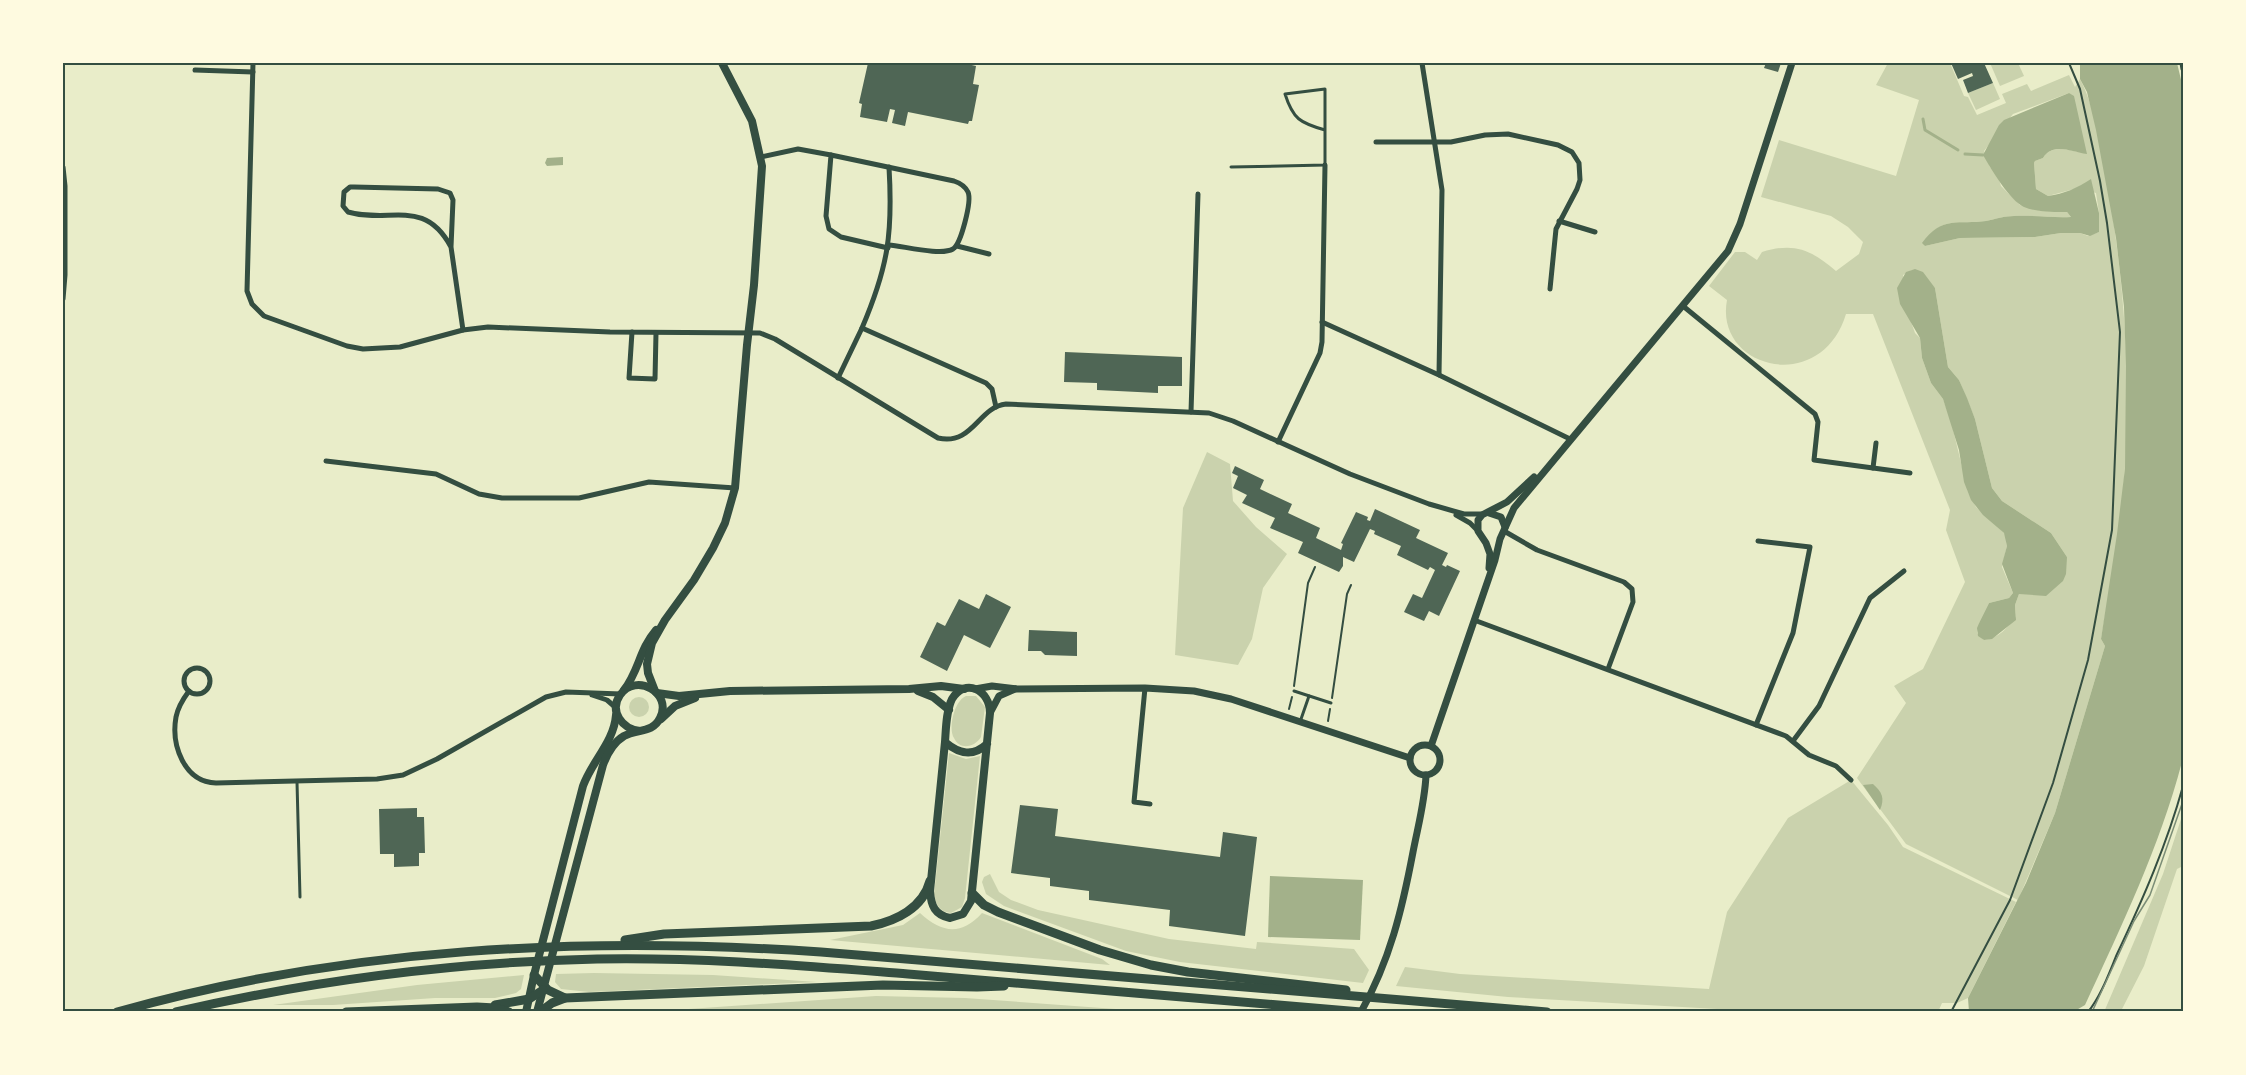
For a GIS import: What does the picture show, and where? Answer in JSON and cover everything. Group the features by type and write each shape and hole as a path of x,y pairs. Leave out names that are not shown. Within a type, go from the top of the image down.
{"highway":[{"path":"604,944 664,934 851,928 878,925 895,919 914,908 930,881"},
{"path":"972,893 984,905 998,912 1136,961 1188,972 1342,993"},
{"path":"117,1012 205,990 328,967 414,956 509,948 604,944 757,948 1342,993 1547,1012"},
{"path":"176,1012 328,982 427,969 574,960 660,959 763,963 1361,1012"},
{"path":"534,975 544,988 565,998"},
{"path":"538,1012 565,998 896,985 989,987 1021,983"},
{"path":"477,1007 529,999 544,988"},
{"path":"346,1012 477,1007 509,1012"}],"main road":[{"path":"526,1012 588,772 612,733 622,693 632,678 643,648 714,548 728,517 735,488 762,189 761,157 752,121 722,63"},
{"path":"658,721 663,705 648,673 648,658 652,643 665,620"},
{"path":"622,693 632,686 639,685 649,687 656,692 678,696 730,691 909,689 941,686 975,689 986,695 990,704 990,712 972,893 969,907 956,918 945,917 936,912 932,904 930,881 949,710 955,696 964,689"},
{"path":"909,689 933,697 949,710"},
{"path":"538,1012 603,765 612,748 620,738 650,728 679,704 711,693"},
{"path":"616,710 623,724 632,730 640,731"},
{"path":"945,742 954,749 966,753 977,752 987,744"}],"street":[{"path":"253,63 247,285 249,298 255,309 270,318 347,346 363,349 400,347 463,330 488,327 656,333 749,332 770,336 930,434 944,439 964,434 996,407 1014,404 1209,413 1224,417 1350,474 1444,509 1469,515 1486,513 1501,517 1503,531"},
{"path":"1422,63 1442,190 1439,375"},
{"path":"1431,746 1503,531 1514,508 1724,255 1734,238 1792,63"},
{"path":"2182,63 2183,69"},
{"path":"195,70 253,72"},
{"path":"1376,142 1451,142 1497,133 1565,148 1576,157 1580,180 1556,229 1550,290"},
{"path":"761,157 798,149 954,181 965,188 970,200 957,246"},
{"path":"831,155 826,216 829,229 841,237 888,246 940,251 950,250 957,246 989,254"},
{"path":"1278,442 1320,352 1325,165"},
{"path":"63,167 65,198 65,292 63,299"},
{"path":"838,378 881,282 892,215 889,167"},
{"path":"452,247 436,226 418,216 348,212 343,206 344,192 350,187 448,191 453,200 452,247 463,330"},
{"path":"1191,412 1198,194"},
{"path":"1559,221 1595,232"},
{"path":"1683,306 1815,414 1818,423 1814,460 1910,473"},
{"path":"1322,322 1439,375 1570,439"},
{"path":"862,328 986,383 992,389 996,407"},
{"path":"632,332 629,378 655,380 656,333"},
{"path":"1873,468 1876,443"},
{"path":"1480,535 1478,520 1486,513 1508,502 1558,454"},
{"path":"326,461 436,474 479,494 502,498 579,498 649,482 735,488"},
{"path":"1444,509 1467,521 1480,535 1490,554 1487,581"},
{"path":"1480,535 1493,540 1503,531"},
{"path":"1503,531 1537,549 1624,582 1632,589 1633,602 1608,669"},
{"path":"1755,726 1793,633 1810,547 1758,541"},
{"path":"1793,741 1819,706 1870,598 1904,571"},
{"path":"1474,620 1786,736 1809,755 1836,766 1851,780"},
{"path":"196,668 206,671 211,681 207,691 199,694 189,691 184,681 186,674 196,668"},
{"path":"975,689 992,686 1017,689 1184,690 1220,696 1410,758"},
{"path":"1145,688 1134,802 1150,804"},
{"path":"990,712 999,696 1017,689"},
{"path":"189,691 178,710 175,729 180,758 194,775 204,782 212,783 376,779 403,775 437,759 539,700 559,693 622,693"},
{"path":"579,692 603,699 616,710"},
{"path":"1410,758 1418,747 1431,746"},
{"path":"1410,758 1414,770 1426,775 1435,771 1439,764 1438,754 1431,746"},
{"path":"1361,1012 1378,979 1400,919 1423,802 1426,775"}],"lane":[{"path":"1231,167 1325,165 1325,130 1325,89 1285,94 1290,110 1303,124 1325,130"},
{"path":"1293,691 1331,703"},
{"path":"1300,722 1309,696"},
{"path":"297,780 300,897"}],"path":[{"path":"1951,1012 2010,900 2053,783 2088,660 2112,530 2120,332 2107,223 2080,89 2069,63"},
{"path":"1289,709 1308,583 1315,567"},
{"path":"1328,722 1347,594 1351,585"},
{"path":"2088,1012 2139,909 2183,786"}],"shaded area":[{"path":"1888,63 1950,63 1964,96 1968,97 1977,115 2006,103 2002,94 2027,84 2031,91 2069,75 2075,87 2080,79 2086,92 2105,168 2115,231 2125,332 2127,433 2121,510 2101,639 2105,646 2055,813 2018,900 1906,844 1857,778 1906,703 1894,686 1923,669 1965,582 1946,530 1950,510 1873,314 1846,314 1833,340 1815,356 1794,364 1772,364 1752,356 1737,343 1727,324 1727,300 1709,286 1735,252 1745,252 1757,260 1762,252 1793,248 1810,253 1836,271 1859,254 1863,242 1848,227 1831,216 1761,197 1779,140 1896,176 1919,100 1876,85","holes":["2069,93 2086,153 2057,149 2035,161 2036,189 2048,196 2078,188 2096,193 2099,232 2088,236 2080,233 2061,233 2035,237 1960,238 1925,246 1923,243 1937,228 1952,223 1986,221 2011,216 2071,217 2067,212 2042,211 2020,205 2001,186 1984,151 2013,114","1912,270 1935,288 1948,367 1959,380 1975,419 1992,488 2002,501 2051,533 2067,557 2023,594 2019,594 2015,605 2016,617 2006,629 1989,639 1984,640 1977,633 1989,603 2009,598 2013,593 2002,567 2007,546 2006,536 1976,507 1968,492 1951,421 1943,399 1931,383 1922,358 1920,338 1915,333 1910,319 1903,275"]},
{"path":"1990,63 2018,63 2024,76 2000,86"},
{"path":"2080,63 2177,63 2183,88 2183,758 2152,853 2085,1005 2073,1012 1969,1012 1968,998 2026,883 2055,813 2105,646 2101,639 2125,468 2124,307 2116,238 2096,130 2087,92 2080,79"},
{"path":"1993,83 2000,99 1976,110 1968,93"},
{"path":"2069,93 2074,96 2087,154 2057,149 2035,161 2036,189 2048,196 2054,195 2091,179 2099,213 2099,232 2090,236 2080,233 2061,233 2035,237 1960,238 1925,246 1922,243 1929,234 1951,223 1986,221 2011,216 2071,217 2067,212 2034,210 2019,204 2001,184 1983,155 2004,120"},
{"path":"563,157 563,165 547,166 545,163 547,158"},
{"path":"1915,269 1923,272 1935,288 1948,367 1959,380 1975,419 1992,488 2002,501 2051,533 2067,557 2066,574 2063,581 2046,596 2019,594 2015,605 2016,620 1992,639 1984,640 1978,636 1977,628 1989,603 2009,598 2013,593 2002,564 2007,546 2004,533 1983,515 1971,500 1964,482 1959,450 1943,399 1931,383 1922,358 1920,338 1900,304 1897,288 1906,272"},
{"path":"1207,452 1230,464 1233,501 1256,527 1287,554 1263,588 1252,639 1238,665 1175,655 1183,508"},
{"path":"966,696 976,696 985,707 981,737 975,743 964,746 954,738 952,728 955,709"},
{"path":"635,697 643,697 649,703 649,711 643,717 635,717 629,711 629,703"},
{"path":"949,753 966,759 980,756 965,898 962,907 951,913 939,907 934,895"},
{"path":"1851,780 1903,847 2016,902 1968,998 1957,1003 1942,1003 1938,1012 1770,1012 1508,997 1396,986 1405,967 1460,974 1709,989 1727,912 1788,818"},
{"path":"1873,784 1882,795 1880,810 1863,785"},
{"path":"2183,813 2183,866 2177,869 2144,966 2121,1011 2135,1012 2104,1012 2163,874"},
{"path":"990,874 999,892 1011,900 1038,910 1169,939 1256,949 1257,942 1354,949 1369,970 1363,983 1180,962 1126,951 1004,906 986,894 982,882 984,877"},
{"path":"1270,876 1363,880 1360,940 1268,937"},
{"path":"920,913 936,925 951,929 967,926 982,913 1102,959 1110,965 830,940 903,925"},
{"path":"556,974 713,975 817,982 589,992 561,989 555,982"},
{"path":"524,975 521,989 516,993 495,998 435,998 333,1005 273,1005 417,985"},
{"path":"876,996 965,998 1157,1012 714,1012 674,1010"}],"building":[{"path":"868,63 963,63 976,66 973,84 979,85 972,121 968,124 908,112 905,126 892,123 895,110 890,109 887,122 860,117 862,104 859,103"},
{"path":"1766,63 1781,63 1778,72 1764,68"},
{"path":"1951,63 1984,63 1993,83 1968,93 1963,80 1973,76 1972,73 1958,79"},
{"path":"1065,352 1182,357 1182,386 1158,386 1158,393 1097,390 1097,383 1064,382"},
{"path":"1235,466 1264,480 1260,489 1292,504 1288,513 1320,528 1316,538 1341,550 1343,544 1341,543 1356,512 1368,517 1367,520 1370,521 1375,509 1420,530 1416,538 1448,553 1442,565 1460,571 1439,616 1429,611 1424,621 1404,612 1413,594 1422,598 1435,570 1430,567 1428,570 1397,555 1401,546 1374,534 1375,531 1370,529 1354,562 1343,557 1343,566 1339,572 1298,553 1303,542 1270,528 1275,518 1242,503 1247,495 1233,488 1238,476 1232,473"},
{"path":"986,594 1011,607 990,648 964,635 947,671 920,657 937,622 945,626 959,599 979,609"},
{"path":"1029,630 1077,632 1077,656 1045,655 1041,651 1028,651"},
{"path":"1020,805 1058,809 1055,836 1220,857 1223,832 1257,837 1245,936 1169,926 1170,910 1089,900 1089,891 1050,886 1050,878 1011,873"},
{"path":"417,808 417,817 424,817 425,853 419,853 419,866 394,867 394,854 380,854 379,809"}],"waterway":[{"path":"1923,119 1925,130 1958,150"},
{"path":"1965,154 1983,155"}],"tram line":[{"path":"2092,1012 2134,921 2150,895 2183,801"}]}
